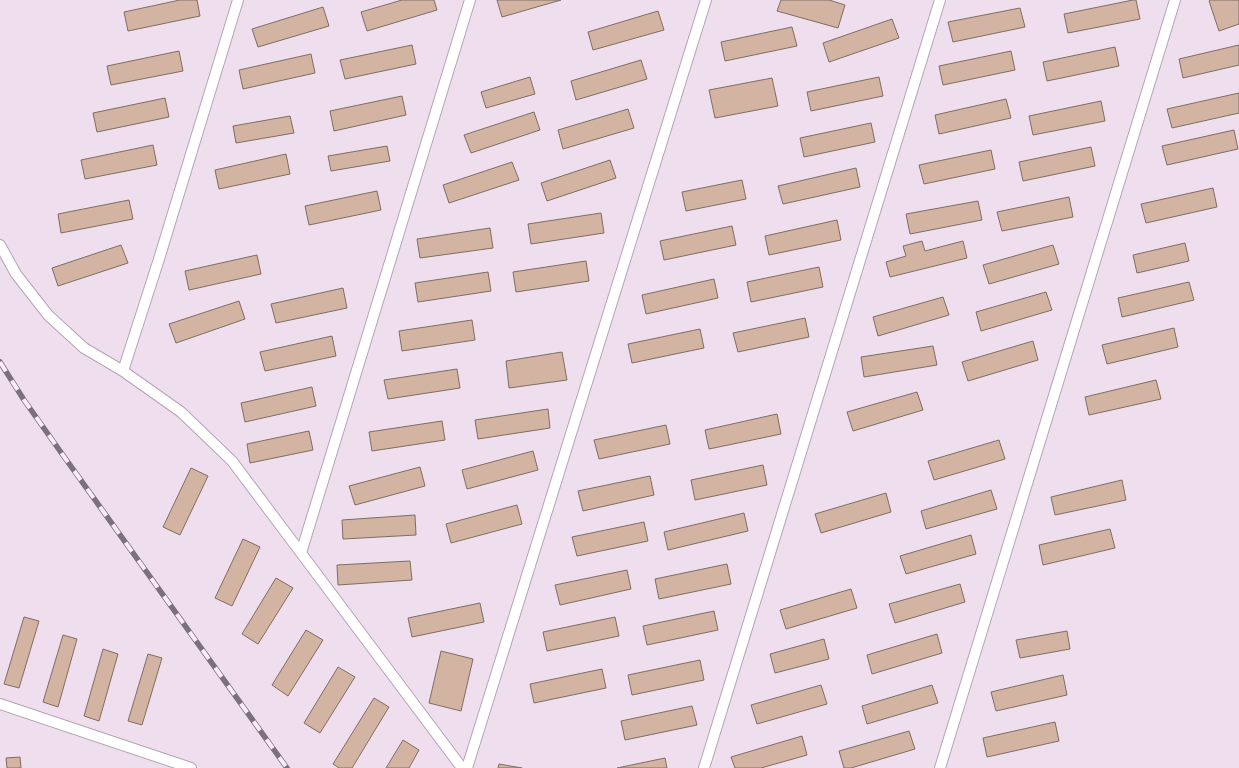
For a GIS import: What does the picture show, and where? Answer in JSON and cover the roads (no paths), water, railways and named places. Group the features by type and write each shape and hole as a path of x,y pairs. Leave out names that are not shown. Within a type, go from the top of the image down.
{"lane":[{"path":"123,371 238,0"},
{"path":"301,552 470,0"},
{"path":"467,768 706,0"},
{"path":"704,768 940,0"},
{"path":"940,768 1175,0"},
{"path":"0,245 16,274 48,315 84,348 123,371 181,412 232,461 462,768"},
{"path":"0,704 191,768"}],"railway":[{"path":"0,362 60,451 287,768"}]}
